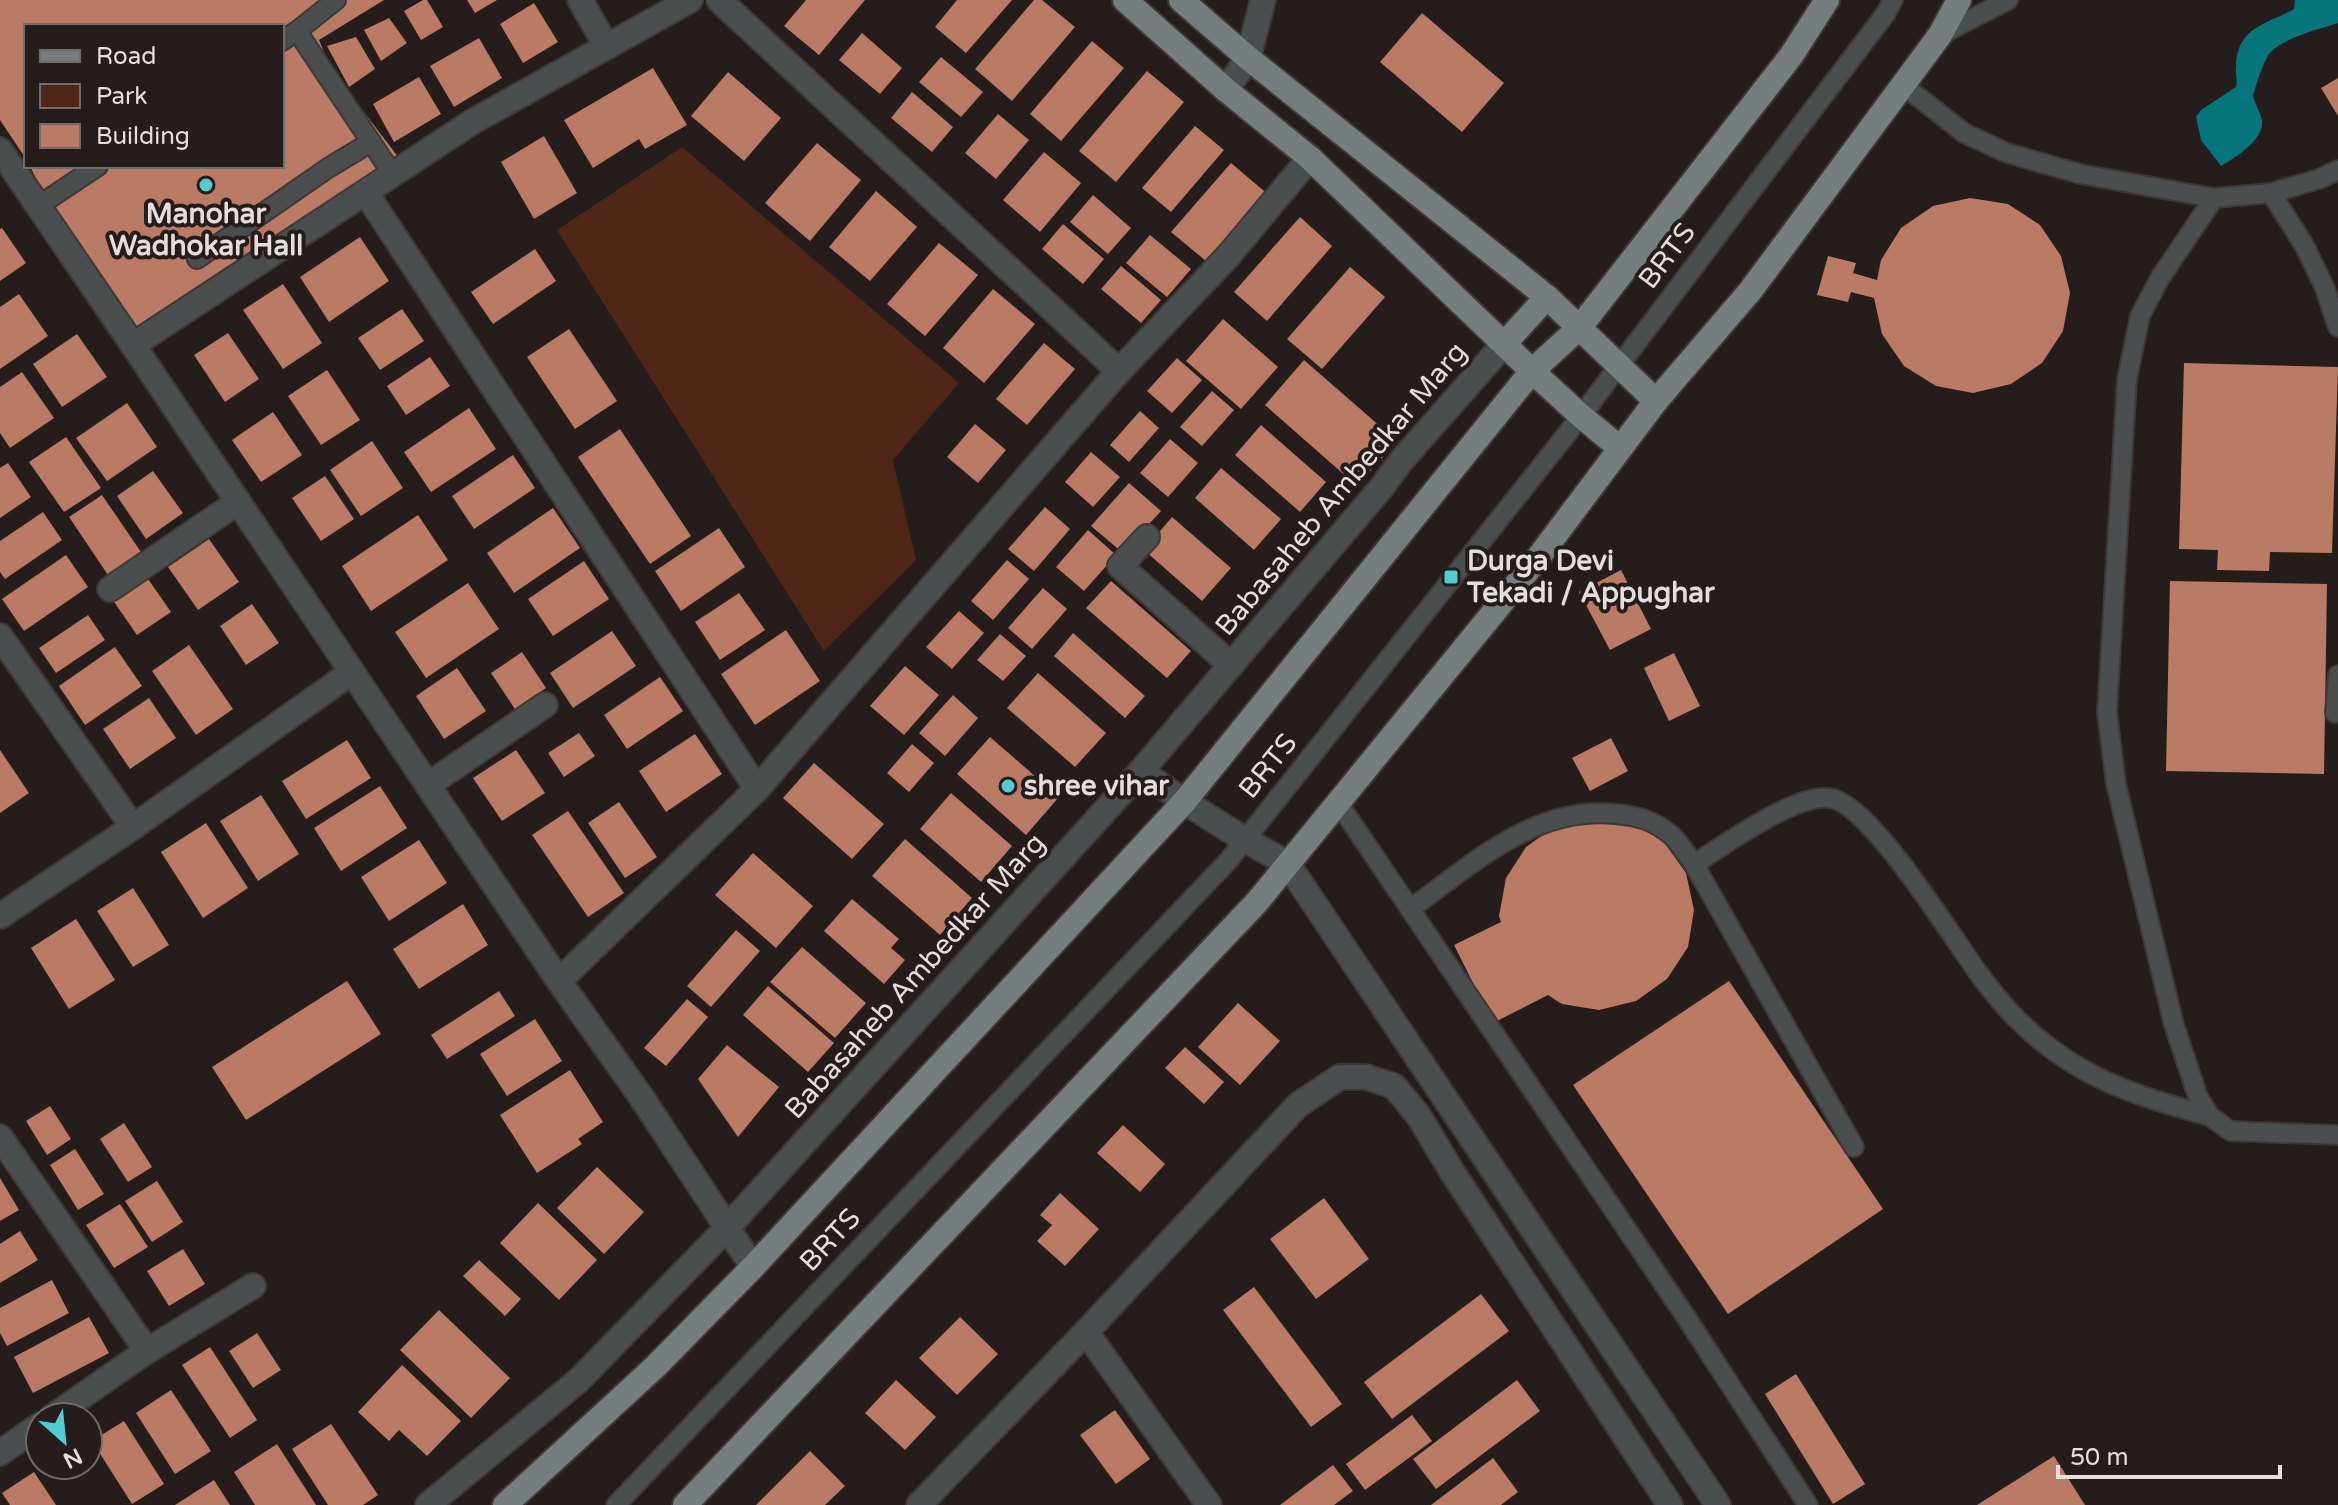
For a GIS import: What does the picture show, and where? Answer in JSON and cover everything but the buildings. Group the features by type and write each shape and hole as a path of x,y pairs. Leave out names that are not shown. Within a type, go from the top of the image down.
{"main road":[{"name":"Babasaheb Ambedkar Marg","path":"1125,0 1226,90 1310,158 1532,371 1620,448"},
{"path":"1181,0 1248,58 1547,297 1656,401"},
{"path":"505,1505 656,1366 753,1267 1184,802 1532,371 1580,327 1791,56 1827,0"},
{"path":"685,1505 1257,902 1545,549 1656,401 1751,290 1940,35 1959,0"},
{"name":"Babasaheb Ambedkar Marg","path":"1505,343 1547,297"}],"street":[{"path":"580,0 607,47"},
{"path":"133,345 472,122 690,0"},
{"path":"719,0 1119,371"},
{"path":"1226,90 1248,58 1263,0"},
{"path":"0,150 559,981 642,1098 753,1267"},
{"path":"559,981 757,789 1119,371 1229,255 1310,158"},
{"path":"366,193 757,789"},
{"name":"Babasaheb Ambedkar Marg","path":"428,1505 579,1380 727,1228 1141,771 1401,461 1505,343"},
{"path":"110,589 238,502"},
{"path":"1147,537 1120,566 1231,665"},
{"path":"0,636 133,827"},
{"path":"0,916 133,827 352,672"},
{"path":"428,785 545,705"},
{"path":"1141,771 1184,802 1287,863 1718,1505"},
{"path":"919,1505 1298,1105 1340,1077 1366,1077 1394,1086 1418,1115 1670,1505"},
{"path":"0,1137 147,1351"},
{"path":"75,1401 147,1351 253,1286"},
{"path":"1086,1332 1209,1505"},
{"path":"0,1453 24,1436"}],"lane":[{"path":"336,0 290,36 393,175"},
{"name":"BRTS","path":"616,1505 1245,840 1581,416 1893,0"},
{"path":"1940,35 2008,0"},
{"path":"1903,85 1964,133 2007,153 2080,174 2214,198 2271,193 2338,170"},
{"path":"197,259 328,168 371,142"},
{"path":"38,206 95,168"},
{"path":"2271,193 2304,245 2324,286 2338,327"},
{"path":"2214,198 2160,278 2140,316 2127,379 2107,712 2116,784 2174,1025 2198,1097 2210,1116 2230,1131 2338,1135"},
{"path":"2335,713 2338,675"},
{"path":"1694,864 1802,801 1831,797 1854,810 1885,842 1985,982 2021,1023 2070,1063 2106,1084 2155,1102 2210,1116"},
{"path":"1339,804 1668,1290 1808,1505"},
{"path":"1410,909 1517,834 1553,819 1598,812 1642,817 1671,835 1694,864 1854,1147"}],"green space":[{"path":"682,147 959,383 893,460 916,560 824,651 557,230"}],"water":[{"path":"2295,0 2338,0 2338,23 2292,39 2269,54 2253,96 2262,120 2259,134 2248,147 2221,166 2201,140 2196,117 2201,110 2236,87 2237,54 2247,36 2254,29 2294,9"}],"place":[{"name":"Manohar Wadhokar Hall","path":"206,185"},
{"name":"Durga Devi Tekadi / Appughar","path":"1451,577"},
{"name":"shree vihar","path":"1008,786"}]}
